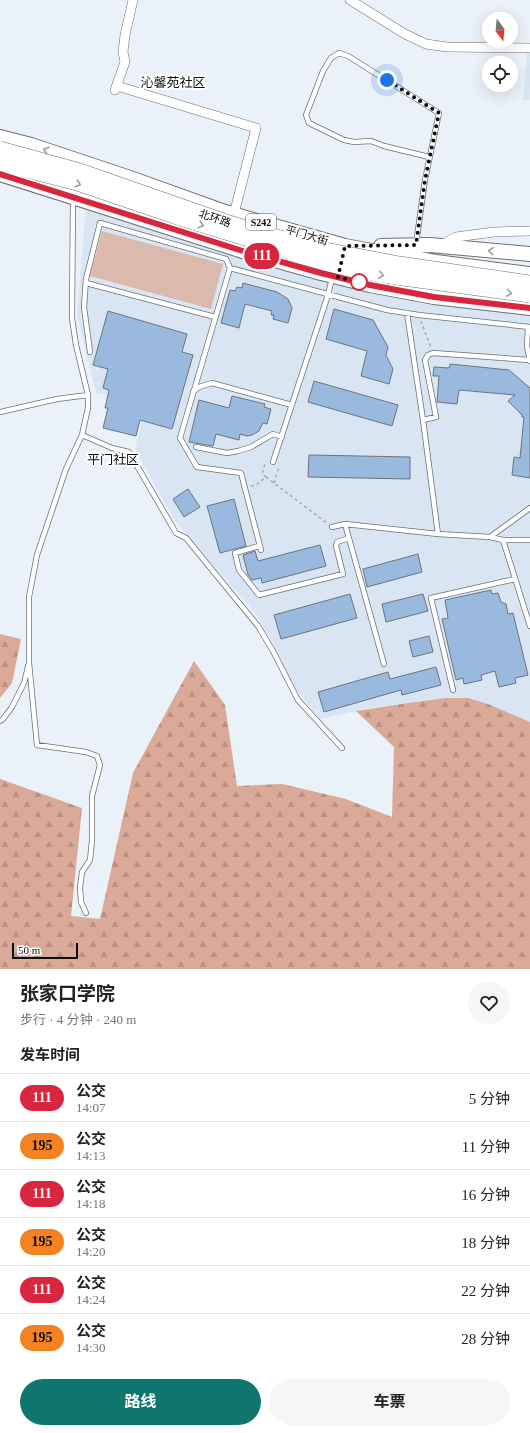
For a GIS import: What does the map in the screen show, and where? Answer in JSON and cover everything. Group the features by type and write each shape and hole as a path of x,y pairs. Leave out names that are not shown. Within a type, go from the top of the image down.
{"highway":[{"name":"北环路","path":"0,149 80,171 229,223 315,248 399,264 530,283"},
{"name":"北环路","path":"0,162 78,183 177,217 329,264 389,276 530,295"}],"main road":[{"name":"平门大街","path":"0,138 31,146 113,172 234,214 345,246 436,262 530,274"},
{"path":"101,206 113,172"},
{"path":"0,174 246,252 335,277 434,297 530,308"},
{"path":"335,277 345,246 440,246 530,254"}],"street":[{"path":"133,0 125,35 123,52 124,62 116,88 256,128 234,214"},
{"path":"350,0 406,34 426,44 447,47 530,48"},
{"path":"440,246 456,237 494,232 530,231"}],"lane":[{"path":"416,245 429,157 439,113 348,56 339,53 331,58 323,71 306,115 309,123 344,140 354,142 371,141 384,146 429,157"},
{"path":"73,196 72,318 76,345 88,395 88,408 82,435 66,469 37,554 29,597 30,663 37,745 86,752 97,756 100,765 92,796 92,841 90,860 82,872 80,887 81,902 86,913"},
{"path":"90,352 84,307 86,283 100,223 226,259 230,268 180,438 197,467 241,474 260,548 235,553 239,570 259,595 343,574 336,546 337,542 349,538"},
{"path":"230,268 387,310 529,327 527,346 530,361 433,353 428,355 425,360 436,417 423,420"},
{"path":"273,462 328,294 335,277"},
{"path":"86,283 215,317"},
{"path":"407,313 438,534"},
{"path":"193,392 199,387 212,383 292,406"},
{"path":"0,412 57,399 88,395"},
{"path":"196,448 227,453 251,447 272,434 282,437"},
{"path":"82,435 112,448 129,452 176,533 186,538 258,626 273,651 298,700 342,748"},
{"path":"490,537 530,508"},
{"path":"345,524 384,664"},
{"path":"332,527 345,524 438,534 490,537 503,540 530,540"},
{"path":"503,540 530,626"},
{"path":"453,690 431,598 515,579"},
{"path":"0,721 12,707 24,683 30,663"}],"path":[{"path":"419,315 433,353"},
{"path":"274,483 280,464 266,460 262,474 332,527"},
{"path":"244,488 256,485 266,478"}],"shaded area":[{"path":"527,51 530,51 530,100 523,100"},
{"path":"86,206 188,238 530,312 530,722 488,704 468,698 446,698 376,707 320,719 294,687 273,643 255,613 175,521 144,466 135,449 146,404 96,393 77,315"},
{"path":"102,231 223,264 211,309 90,276"}],"green space":[{"path":"0,634 21,639 12,683 0,698"},
{"path":"194,661 225,705 237,786 282,784 346,799 392,817 394,747 356,711 446,698 468,698 488,704 530,722 530,969 0,969 0,779 82,808 71,916 100,919 133,773"}],"building":[{"path":"243,283 277,292 288,299 292,308 288,323 273,319 274,315 271,315 272,311 245,304 239,328 221,323 230,290 235,291 237,287 242,288"},
{"path":"334,309 373,320 388,347 386,355 393,369 389,384 361,376 367,351 326,339"},
{"path":"108,311 187,334 182,352 193,355 172,429 140,420 136,436 103,428 108,408 105,408 109,390 103,388 108,369 93,365"},
{"path":"450,364 509,370 530,388 530,478 512,475 514,457 520,458 524,417 522,417 522,415 508,401 515,395 459,390 457,404 437,402 439,376 433,376 434,367 449,368"},
{"path":"314,381 398,405 392,426 308,402"},
{"path":"232,396 265,404 264,407 271,409 267,424 263,423 259,431 252,435 247,436 240,434 239,440 216,434 213,446 189,442 199,400 229,408"},
{"path":"309,455 410,457 410,479 308,477"},
{"path":"188,489 200,507 184,517 173,499"},
{"path":"234,499 246,546 220,553 207,506"},
{"path":"320,545 326,566 262,583 261,578 252,580 248,575 243,555 255,551 258,561"},
{"path":"418,554 422,572 367,587 363,569"},
{"path":"491,590 492,594 498,593 501,602 506,604 508,614 513,613 528,675 515,678 516,683 499,687 495,671 481,675 482,680 464,684 463,678 456,680 442,619 448,618 445,600"},
{"path":"350,594 357,618 281,639 274,615"},
{"path":"423,594 428,611 386,622 382,604"},
{"path":"429,636 433,652 413,657 409,641"},
{"path":"436,667 441,685 402,695 401,690 324,712 318,692 388,672 390,679"}],"bus line":[{"name":"111","path":"0,174 246,252 321,273 370,285 434,297 530,308"}],"district":[{"name":"沁馨苑社区","path":"173,82"},
{"name":"平门社区","path":"113,459"}],"route":[{"path":"359,282 338,277 345,246 416,245 425,180 434,130 439,113 387,80"}]}
